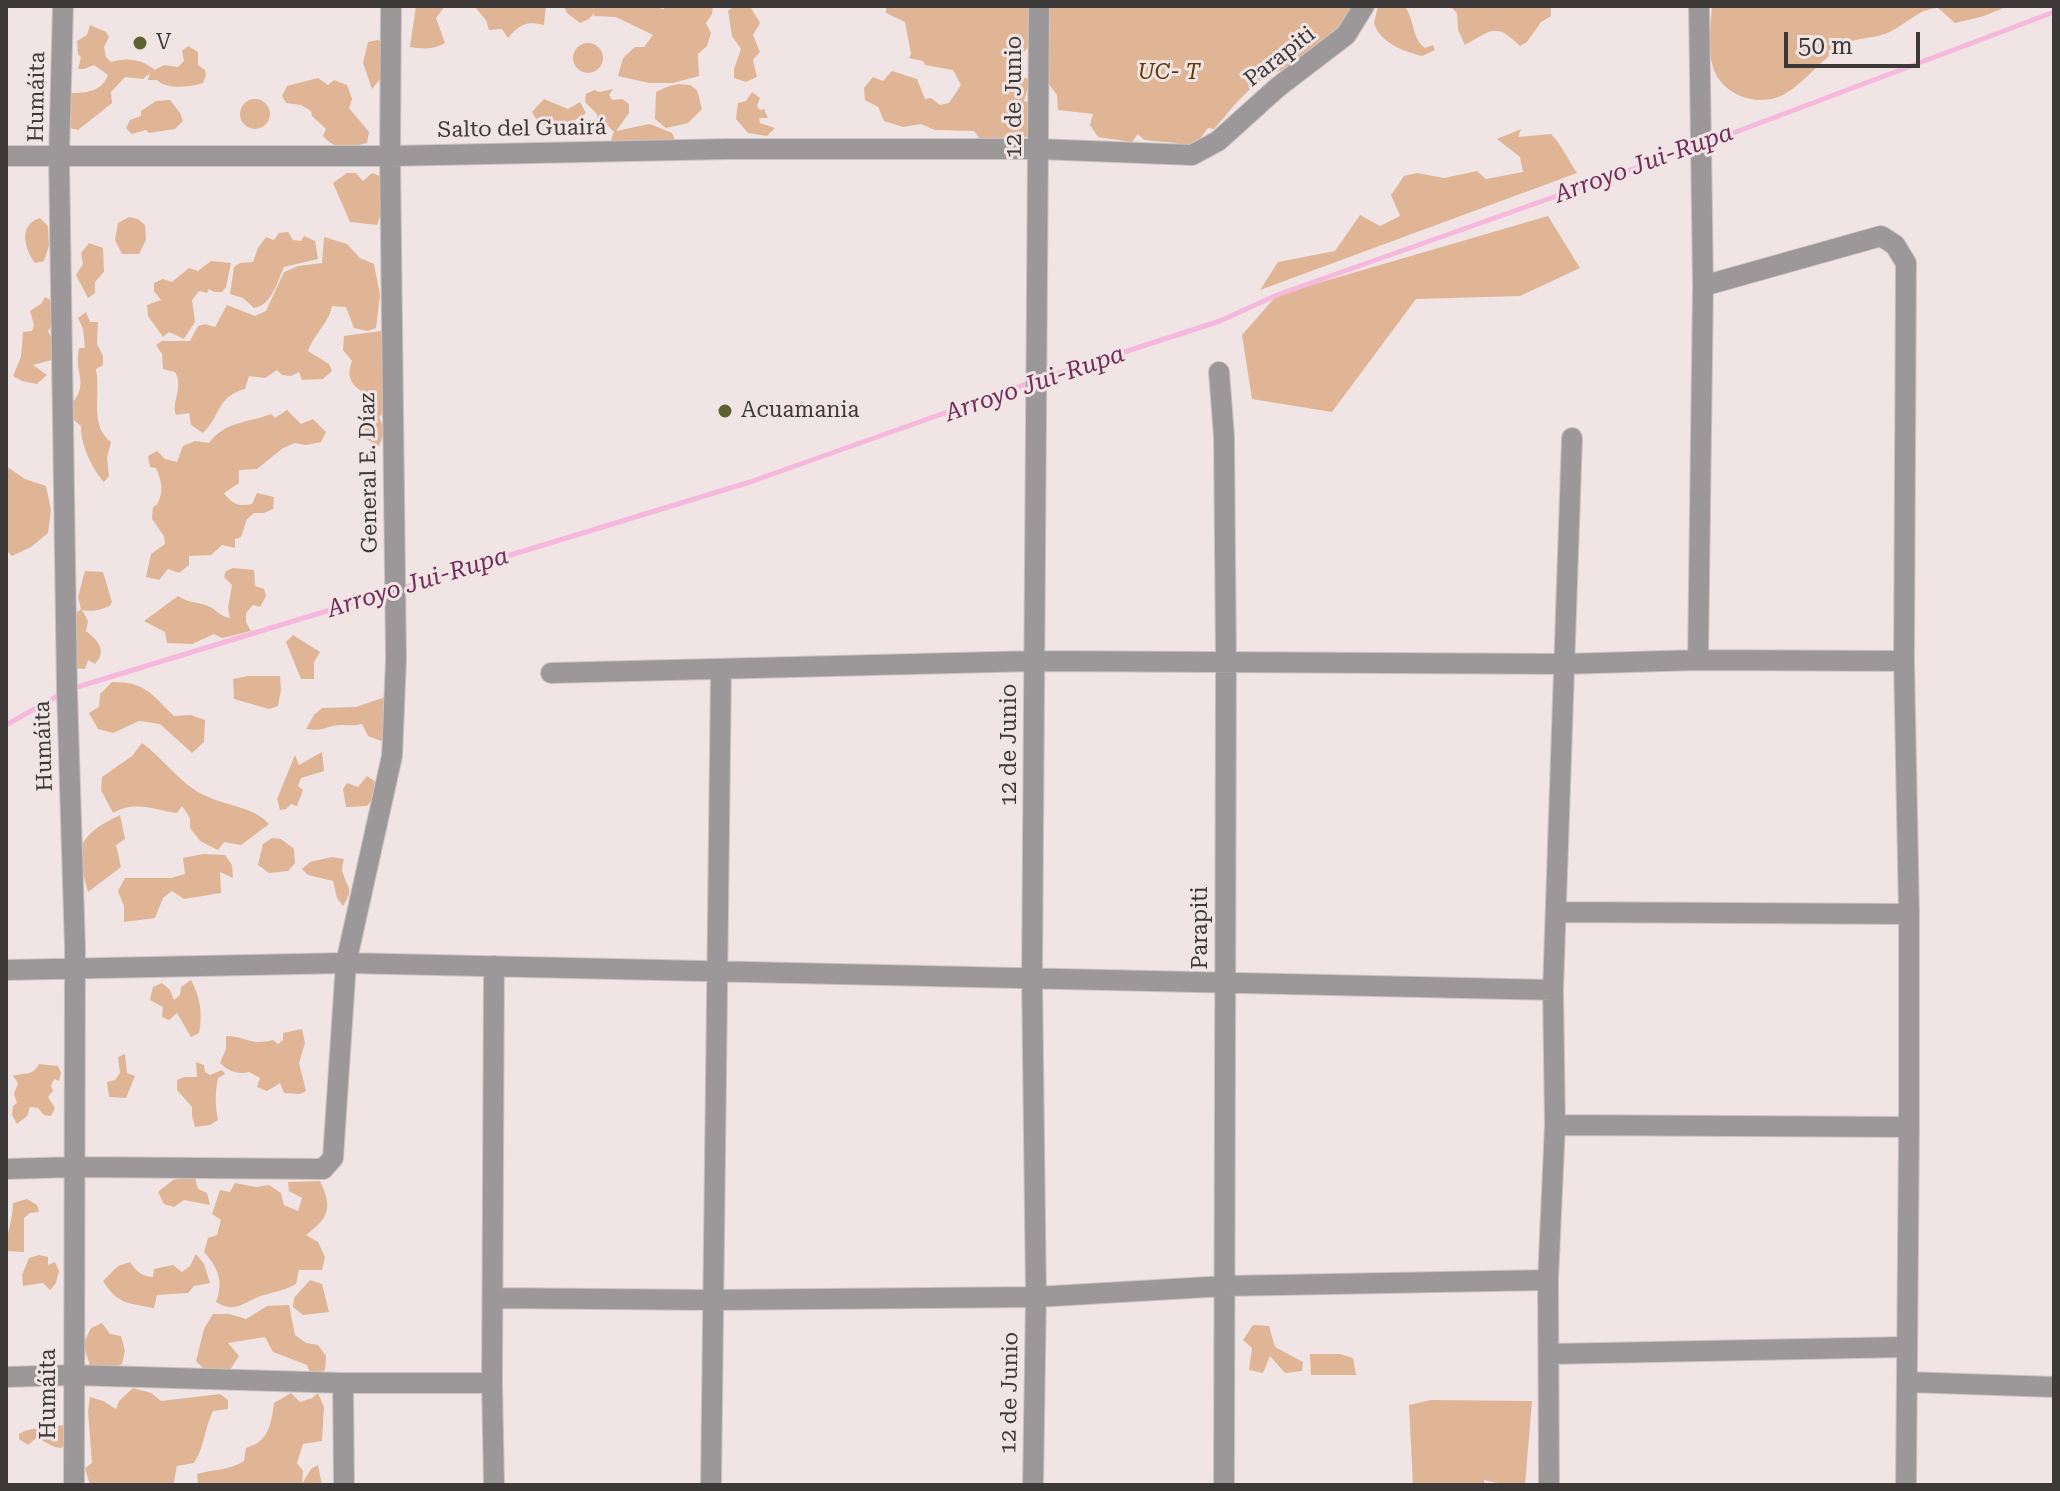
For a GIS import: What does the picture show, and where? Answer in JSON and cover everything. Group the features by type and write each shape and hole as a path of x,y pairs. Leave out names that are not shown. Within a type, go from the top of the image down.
{"street":[{"name":"Humáita","path":"63,6 59,157 67,691 75,970 74,1485"},
{"name":"General E. Díaz","path":"76,1167 323,1169 333,1158 346,963 392,756 396,659 391,6"},
{"name":"12 de Junio","path":"1033,1485 1036,1297 1032,977 1039,6"},
{"name":"Parapiti","path":"1218,141 1278,87 1346,35 1364,6"},
{"path":"1698,660 1703,286 1699,6"},
{"name":"Salto del Guairá","path":"6,156 390,156 729,149 1038,149 1192,155 1218,141"},
{"path":"1703,286 1881,236 1901,252 1906,263 1904,661 1909,914 1906,1485"},
{"name":"Parapiti","path":"1219,372 1224,436 1226,662 1224,1485"},
{"path":"1549,1485 1548,1280 1555,1125 1553,990 1572,438"},
{"path":"551,673 1035,661 1564,664 1698,660 1904,661"},
{"path":"711,1485 721,669"},
{"path":"1556,912 1909,914"},
{"path":"6,970 346,963 1553,990"},
{"path":"494,966 494,1485"},
{"path":"1555,1125 1909,1127"},
{"path":"6,1169 76,1167"},
{"path":"494,1298 711,1300 1036,1297 1225,1286 1548,1280"},
{"path":"1549,1354 1907,1347"},
{"path":"6,1377 72,1375 343,1383 492,1383"},
{"path":"1907,1382 2054,1387"},
{"path":"343,1383 344,1485"}],"green space":[{"path":"416,6 445,6 436,18 445,43 437,47 410,47"},
{"path":"474,6 546,6 544,25 524,25 508,38 502,29 489,30 486,20"},
{"path":"564,6 592,6 594,9 595,6 648,6 664,9 665,6 713,6 706,23 711,33 707,46 698,54 699,76 673,83 649,83 618,76 623,58 635,47 644,47 653,35 616,17 594,16 594,13 580,23 567,13"},
{"path":"734,6 750,6 760,23 753,35 760,52 753,60 757,77 746,82 734,78 741,49 732,36 728,11"},
{"path":"886,6 1028,6 1032,23 1031,42 1016,61 1023,77 1030,80 1024,101 1030,103 1029,137 980,139 974,131 935,130 921,124 903,127 884,121 878,107 865,100 864,88 873,77 883,81 892,71 917,79 925,99 931,98 940,105 949,103 961,85 953,70 925,65 923,61 909,58 911,54 905,22 886,13"},
{"name":"UC- T","path":"1044,6 1352,6 1350,16 1335,35 1262,80 1214,129 1208,128 1198,141 1184,148 1176,143 1144,140 1138,134 1132,142 1098,137 1090,125 1093,114 1058,110 1057,95 1048,83"},
{"path":"1378,6 1404,6 1421,44 1425,48 1433,45 1435,50 1422,56 1387,41 1374,23"},
{"path":"1450,6 1551,6 1551,16 1541,22 1527,42 1520,46 1499,31 1488,32 1465,45 1458,30 1457,13"},
{"path":"1712,6 2008,6 1955,23 1938,8 1924,11 1885,34 1844,45 1791,90 1773,99 1763,100 1732,92 1717,77 1710,52"},
{"path":"90,25 106,32 109,37 104,47 106,57 111,62 134,60 155,70 164,65 178,67 184,61 182,51 188,46 198,52 198,65 206,75 203,83 172,86 148,80 150,73 143,79 125,77 111,92 112,103 78,130 60,126 61,93 82,93 95,89 105,82 108,75 94,65 78,69 81,57 77,41 87,35"},
{"path":"378,40 384,44 381,78 372,89 363,63 368,42"},
{"path":"588,43 599,47 603,58 599,69 588,73 577,69 573,58 577,47"},
{"path":"318,78 328,85 334,80 347,85 352,99 349,108 369,132 367,143 350,146 333,144 323,136 326,129 312,116 311,111 301,105 286,103 282,96 287,86"},
{"path":"679,84 690,85 697,90 702,109 688,123 666,128 655,119 656,92"},
{"path":"613,89 609,95 612,100 622,99 629,104 629,113 616,131 650,124 672,133 675,140 673,146 616,145 611,140 614,132 598,120 597,114 585,102 586,94 594,90"},
{"path":"752,92 760,98 757,106 760,110 764,109 768,118 759,118 760,123 775,128 767,136 748,133 736,119 738,103 746,101"},
{"path":"255,99 265,104 270,114 265,124 255,129 245,124 240,114 245,104"},
{"path":"544,99 568,109 580,102 586,113 557,126 542,124 532,112"},
{"path":"170,100 183,121 175,129 132,134 126,128 130,120 141,116 141,111 156,101"},
{"path":"1521,129 1518,137 1551,134 1577,173 1260,290 1278,262 1335,251 1360,215 1380,226 1400,216 1391,195 1404,176 1417,173 1444,178 1477,171 1486,179 1523,172 1520,157 1497,139"},
{"path":"347,173 356,173 363,181 372,173 380,176 383,201 377,225 350,222 333,183"},
{"path":"1548,216 1580,268 1520,296 1416,299 1332,412 1252,399 1242,335 1277,295"},
{"path":"129,217 145,225 146,240 139,254 122,254 115,240 118,223"},
{"path":"40,218 48,226 49,246 44,261 35,263 25,238 28,226"},
{"path":"288,232 293,240 301,241 304,236 315,241 318,259 284,267 273,292 260,306 254,308 243,298 230,294 234,267 253,262 266,237 274,240 279,233"},
{"path":"324,237 347,244 360,258 374,264 380,295 376,328 367,331 354,328 346,307 332,306 308,351 329,364 332,371 323,379 302,380 299,372 291,376 282,375 277,370 265,378 249,376 245,389 224,401 203,433 191,425 189,413 176,415 177,378 175,372 163,369 162,354 156,345 162,341 190,341 198,326 205,324 215,327 227,305 255,316 266,311 284,272 298,266 322,263"},
{"path":"89,243 103,248 104,272 95,282 95,293 88,298 76,275 83,264 81,253"},
{"path":"211,261 231,263 226,287 222,292 209,289 207,293 199,291 192,300 195,322 184,339 169,332 163,337 148,316 147,305 161,300 154,291 154,283 163,279 172,282 189,268 198,271"},
{"path":"45,297 64,308 48,331 52,339 52,360 33,365 47,375 37,384 13,376 21,357 23,332 32,331 34,325 30,311"},
{"path":"86,312 90,322 98,322 97,344 103,356 103,365 96,369 97,409 100,428 111,442 107,458 109,476 104,482 88,456 81,426 68,408 79,392 79,348 85,348 78,318"},
{"path":"381,331 385,411 379,417 385,431 379,446 366,439 361,391 352,381 349,374 352,361 343,350 344,336"},
{"path":"287,410 301,424 313,419 326,432 321,442 306,445 295,443 283,448 257,469 239,470 239,483 224,493 240,505 252,504 257,493 274,497 273,509 254,513 247,519 241,537 235,539 235,548 222,545 211,555 189,556 189,565 179,573 168,569 159,580 146,577 151,554 165,544 164,536 152,519 161,486 156,468 150,467 148,456 157,451 165,459 177,462 183,446 195,441 209,443 222,430 271,414 275,418"},
{"path":"6,466 25,479 46,486 51,510 48,533 31,547 12,556 6,550"},
{"path":"233,568 254,570 255,586 264,589 266,596 260,607 253,605 246,613 246,622 251,631 222,638 214,634 192,644 167,643 165,632 144,621 178,596 208,606 230,618 228,608 232,585 224,577 226,571"},
{"path":"85,571 103,572 112,602 99,610 82,610 88,621 86,631 98,642 101,650 95,664 88,660 85,669 74,668 73,615 81,609 78,597"},
{"path":"293,635 320,652 314,662 314,679 301,679 286,642"},
{"path":"280,676 278,706 269,709 234,699 233,679"},
{"path":"112,682 140,687 174,716 191,715 205,720 204,742 192,753 160,724 139,721 113,733 98,729 89,713 99,707 100,694"},
{"path":"391,695 388,732 381,741 368,736 362,724 306,729 322,708 356,707"},
{"path":"142,743 198,792 248,810 269,824 241,845 224,842 218,850 200,841 190,828 190,818 182,806 177,813 137,806 113,813 101,790 102,777 132,756"},
{"path":"322,752 324,771 301,778 298,786 303,790 297,806 291,804 280,810 277,799 295,755 299,765"},
{"path":"367,776 376,782 376,795 367,806 346,807 343,789 347,783 358,787"},
{"path":"120,815 125,839 116,845 121,867 88,892 83,873 74,866 77,856 90,834"},
{"path":"272,838 281,839 294,849 295,863 288,871 269,873 258,865 263,844"},
{"path":"203,854 225,855 232,865 233,878 220,872 221,893 184,899 172,891 163,898 155,918 124,922 124,906 118,891 125,878 171,878 185,874 183,858"},
{"path":"332,857 344,859 342,871 349,892 343,906 337,898 333,881 308,875 302,869 310,862"},
{"path":"191,980 199,999 201,1019 199,1033 191,1037 177,1013 169,1020 162,1017 163,1007 150,1000 153,987 162,983 170,990 174,1000 180,995 181,987"},
{"path":"302,1029 305,1043 299,1063 306,1091 300,1094 284,1093 280,1083 267,1091 257,1087 260,1078 249,1072 233,1072 220,1063 226,1049 226,1036 259,1042 273,1040 278,1044 283,1040 283,1033"},
{"path":"125,1054 127,1073 135,1076 126,1098 109,1097 107,1082 115,1080 120,1073 118,1057"},
{"path":"196,1062 204,1065 205,1072 210,1075 222,1070 225,1074 218,1078 217,1083 218,1120 210,1125 195,1127 192,1107 177,1090 177,1080 197,1077"},
{"path":"39,1064 58,1066 61,1073 59,1081 54,1079 51,1086 53,1091 48,1097 55,1108 51,1116 30,1107 27,1116 17,1124 12,1115 13,1106 17,1103 14,1094 18,1083 13,1076 31,1072"},
{"path":"195,1178 198,1189 207,1193 210,1205 184,1200 174,1207 164,1204 158,1192 173,1180"},
{"path":"320,1181 327,1199 326,1212 320,1223 306,1235 318,1242 325,1257 322,1270 299,1270 296,1284 237,1306 227,1307 216,1302 218,1275 204,1252 208,1238 217,1235 221,1220 212,1214 220,1190 230,1192 235,1183 256,1187 269,1185 281,1193 284,1205 298,1211 302,1198 289,1191 288,1182"},
{"path":"27,1199 37,1205 39,1212 30,1213 24,1218 24,1252 6,1251 13,1203"},
{"path":"196,1254 204,1264 210,1283 194,1286 188,1293 157,1295 154,1308 119,1299 103,1281 118,1266 130,1262 139,1272 153,1277 154,1269 173,1265 182,1272 190,1266"},
{"path":"39,1255 48,1257 48,1265 55,1262 59,1271 56,1283 50,1290 43,1283 23,1286 22,1275 29,1258"},
{"path":"310,1280 322,1284 329,1312 303,1315 293,1307 294,1298"},
{"path":"289,1305 295,1335 306,1343 318,1345 326,1356 325,1370 311,1376 307,1365 273,1352 265,1337 228,1343 239,1356 230,1370 208,1373 196,1361 204,1329 213,1314 246,1319 267,1306"},
{"path":"102,1323 110,1334 121,1336 125,1351 122,1364 105,1372 91,1368 83,1344 91,1328"},
{"path":"1253,1325 1269,1326 1275,1347 1303,1362 1302,1371 1285,1373 1270,1356 1263,1373 1249,1370 1252,1348 1243,1340"},
{"path":"1310,1354 1340,1354 1353,1358 1356,1375 1311,1375"},
{"path":"133,1388 151,1393 161,1401 220,1394 228,1400 228,1409 213,1411 194,1463 177,1466 176,1485 90,1485 85,1468 92,1463 88,1411 90,1397 116,1409 119,1401"},
{"path":"291,1393 300,1402 318,1393 324,1407 322,1441 303,1444 297,1463 303,1471 302,1484 311,1469 318,1465 322,1485 198,1485 197,1474 244,1461 246,1448 260,1441 268,1431 274,1403"},
{"path":"1431,1400 1532,1401 1525,1485 1484,1480 1484,1485 1413,1485 1409,1405"},
{"path":"65,1426 69,1442 61,1448 36,1438 28,1445 19,1439 19,1434 24,1431"}],"waterway":[{"name":"Arroyo Jui-Rupa","path":"1704,144 2054,12"},
{"name":"Arroyo Jui-Rupa","path":"1041,379 1220,321 1277,295 1695,147"},
{"name":"Arroyo Jui-Rupa","path":"399,589 750,482 1032,382"},
{"name":"Arroyo Jui-Rupa","path":"74,688 389,592"},
{"name":"Arroyo Jui-Rupa","path":"6,725 61,694"}],"place":[{"name":"V","path":"140,43"},
{"name":"Acuamania","path":"725,411"}]}
